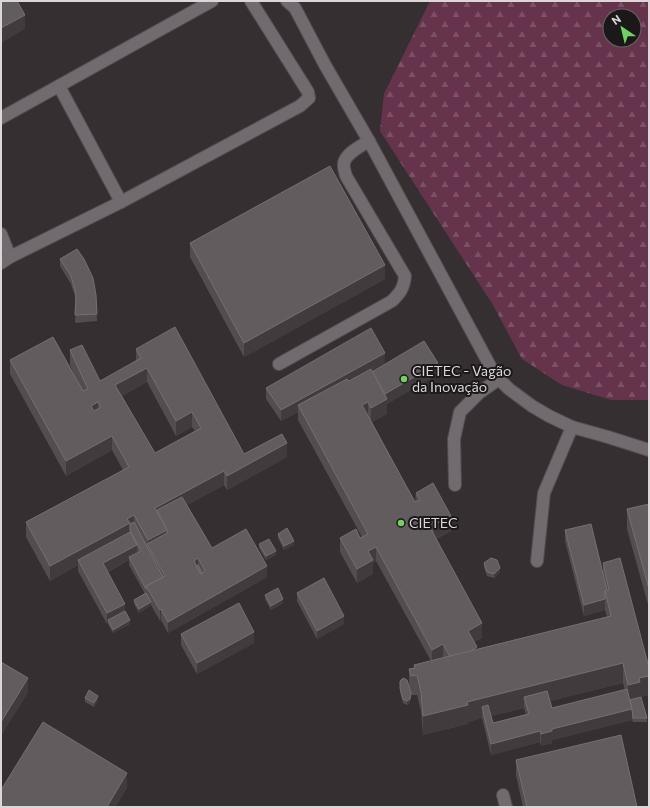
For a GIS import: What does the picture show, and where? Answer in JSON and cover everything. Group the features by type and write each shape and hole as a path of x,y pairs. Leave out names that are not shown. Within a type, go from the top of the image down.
{"lane":[{"path":"1,118 212,1"},
{"path":"1,234 5,260 121,202 306,102 309,98 308,92 251,1"},
{"path":"293,3 325,65 369,141 484,357 499,379 509,389 532,406 572,427 649,450"},
{"path":"59,86 121,202"},
{"path":"279,364 392,301 401,292 404,284 404,276 346,176 343,167 344,161 352,152 369,141"},
{"path":"455,485 454,439 460,412 479,393 499,379"},
{"path":"537,561 544,493 572,427"}],"green space":[{"path":"430,1 649,1 649,400 611,400 562,385 522,359 493,305 380,131 384,94"}],"building":[{"path":"1,1 17,1 25,15 1,28"},
{"path":"330,166 385,265 244,343 190,243"},
{"path":"77,249 84,259 93,278 97,314 75,315 76,294 71,276 60,259"},
{"path":"175,327 244,454 282,434 287,443 227,476 224,471 155,508 167,530 148,540 134,515 127,519 130,523 50,566 26,522 129,467 112,436 66,461 10,360 53,337 83,391 88,389 70,350 82,345 100,381 141,358 136,349","holes":["147,368 176,421 192,412 201,428 155,453 115,385","98,402 101,407 94,411 91,406"]},
{"path":"371,328 385,353 281,410 266,388"},
{"path":"424,341 438,363 385,394 372,372"},
{"name":"CIETEC","path":"371,369 387,399 371,408 368,402 362,405 415,502 420,500 416,493 433,483 451,516 434,525 431,519 427,522 482,623 468,631 477,647 469,652 450,657 443,644 432,650 376,547 368,551 373,560 357,569 340,538 356,529 360,538 368,534 298,405 347,379 349,381"},
{"path":"182,497 212,548 246,529 267,566 168,622 146,586 165,576 147,544 167,533 157,510","holes":["198,558 205,571 201,574 194,561"]},
{"path":"649,504 649,589 627,509"},
{"path":"134,522 163,577 146,586 146,589 129,557 141,551 130,530 130,524"},
{"path":"591,524 607,590 605,591 605,599 584,605 565,530"},
{"path":"287,528 294,541 284,546 278,534"},
{"path":"130,532 137,545 103,563 125,604 107,613 78,560"},
{"path":"269,539 276,551 266,556 259,544"},
{"path":"491,558 497,560 500,568 494,574 487,572 484,563"},
{"path":"620,558 649,664 649,676 639,678 640,682 628,685 623,663 467,702 468,705 423,716 421,692 417,675 411,676 409,669 415,668 414,665 611,616 605,591 609,590 603,563"},
{"path":"198,565 202,573 201,574 196,566"},
{"path":"324,578 344,616 317,631 297,593"},
{"path":"278,588 283,599 271,606 265,595"},
{"path":"146,593 151,602 139,609 134,600"},
{"path":"239,603 254,632 197,663 181,634"},
{"path":"125,611 130,620 113,630 108,620"},
{"path":"1,662 28,678 1,722"},
{"path":"403,678 407,680 411,693 410,699 407,701 403,699 400,688 400,681"},
{"path":"627,689 632,709 552,729 552,731 541,734 540,731 491,744 482,707 488,705 493,723 529,714 524,697 547,691 552,708"},
{"path":"89,690 98,696 94,703 85,698"},
{"path":"641,697 647,718 633,718 630,700"},
{"path":"43,722 127,773 107,807 1,807 1,790"},
{"path":"621,735 637,807 527,807 516,760"}],"place":[{"name":"CIETEC - Vagão da Inovação","path":"404,379"},
{"name":"CIETEC","path":"401,523"}]}
